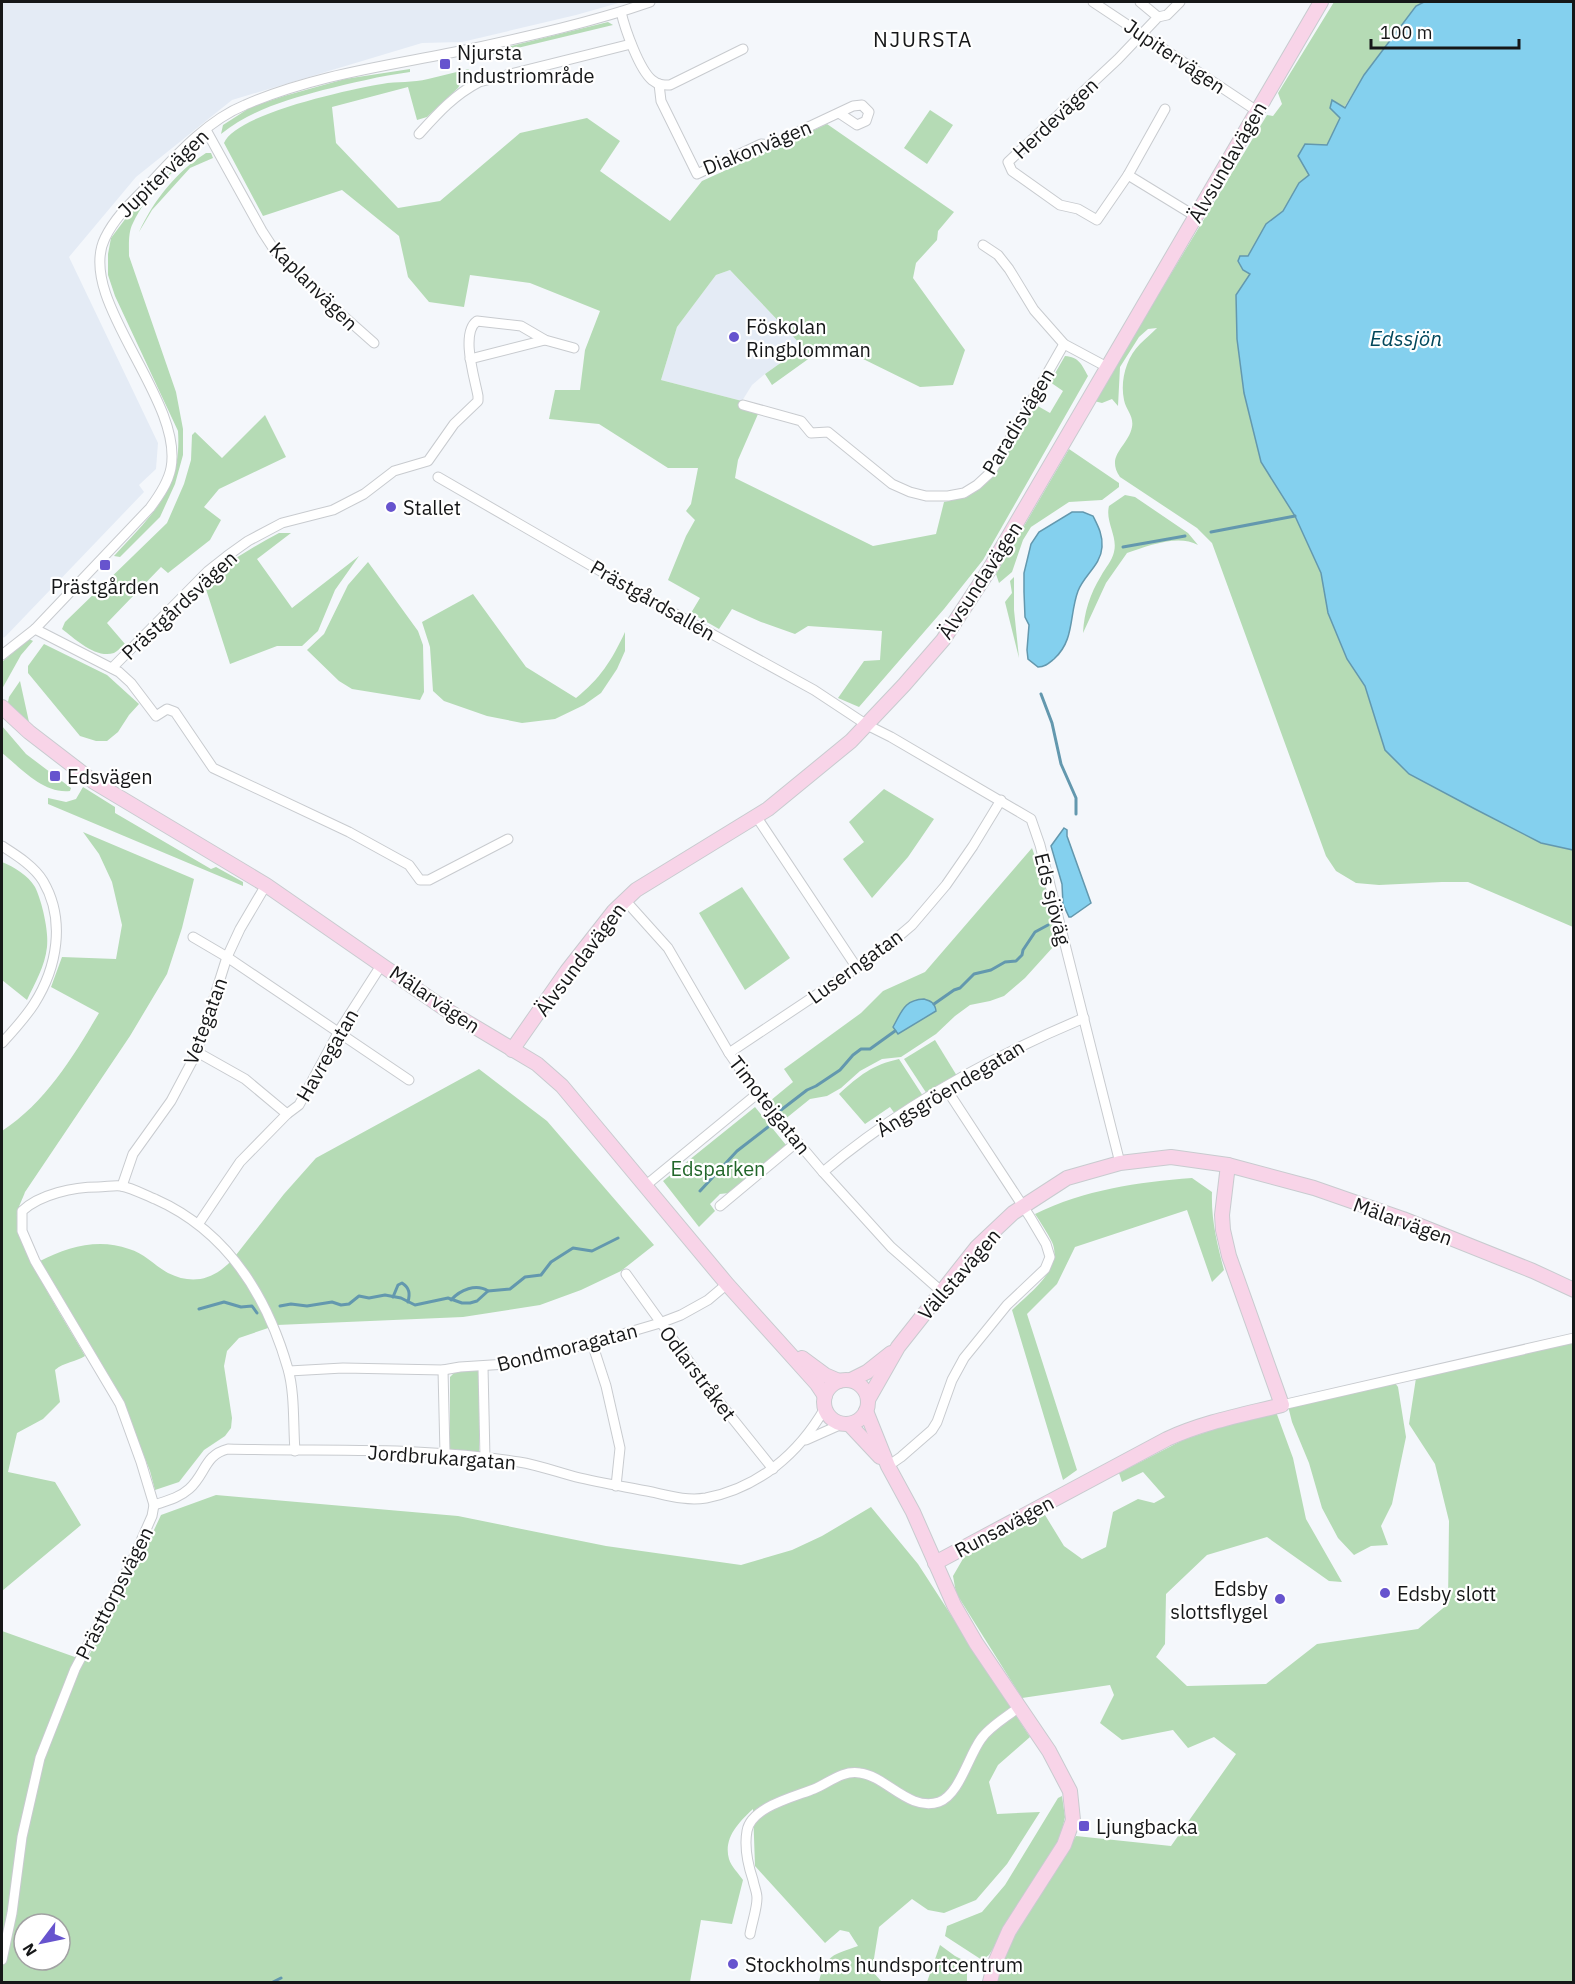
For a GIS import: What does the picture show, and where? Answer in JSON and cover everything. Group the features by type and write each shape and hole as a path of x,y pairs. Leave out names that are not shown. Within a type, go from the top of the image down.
{"street":[{"name":"Jupitervägen","path":"2,655 35,629 150,508 163,489 171,467 171,441 164,418 106,298 100,273 101,245 113,221 167,166 206,130 244,105 365,68 470,48 621,12 650,2"},
{"name":"Jupitervägen","path":"1093,2 1257,111"},
{"path":"1140,2 1158,17"},
{"path":"1142,34 1158,17 1167,15 1180,2"},
{"name":"Älvsundavägen","path":"512,1050 567,972 624,899 768,809 805,780 867,725 943,640 979,587 1321,2"},
{"path":"621,12 631,44 650,79 659,84 670,85 743,50"},
{"name":"Herdevägen","path":"1142,34 1008,162 1012,171 1060,205 1078,208 1097,220 1128,175 1165,109"},
{"path":"419,134 445,105 461,92 479,82 631,44"},
{"name":"Diakonvägen","path":"659,84 661,101 697,174 760,144 770,145 839,113"},
{"name":"Kaplanvägen","path":"206,130 275,251 374,343"},
{"path":"1128,175 1195,216"},
{"path":"983,245 1004,262 1034,310 1064,344 1107,367"},
{"name":"Prästgårdsvägen","path":"112,668 208,571 248,541 282,523 333,510 364,494 394,471 428,461 454,424 478,401 469,350 471,328 477,321 521,326 545,340 574,348"},
{"name":"Prästgårdsvägen","path":"470,359 545,340"},
{"name":"Paradisvägen","path":"743,405 801,421 811,432 828,432 892,484 910,492 926,496 964,493 991,472 1064,344"},
{"name":"Prästgårdsallén","path":"438,477 661,606 814,690 867,725"},
{"name":"Prästgårdsvägen","path":"35,629 112,668 131,683 156,716 167,709 175,712 213,768 349,832 409,866 420,880 429,880 508,839"},
{"name":"Jupitervägen","path":"2,646 23,638"},
{"name":"Mälarvägen","path":"2,707 29,732 94,782 266,885 445,1009 537,1064 562,1086 727,1284 817,1384 825,1402"},
{"name":"Mälarvägen","path":"2,718 29,732"},
{"name":"Eds sjöväg","path":"867,725 1031,819 1040,845 1120,1163"},
{"name":"Luserngatan","path":"729,1053 879,953 912,925 939,893 973,846 1000,800"},
{"path":"756,816 857,968"},
{"path":"2,846 25,861 43,880 54,905 56,930 55,954 48,979 34,1005 2,1043"},
{"name":"Vetegatan","path":"122,1186 133,1154 171,1101 197,1052 227,957 240,929 266,885"},
{"name":"Timotejgatan","path":"624,899 668,948 729,1053 757,1094 823,1172 891,1246 941,1291"},
{"path":"193,937 339,1031 409,1080"},
{"name":"Havregatan","path":"199,1223 240,1162 287,1114 300,1105 339,1031 382,964"},
{"name":"Ängsgröendegatan","path":"823,1172 875,1131 945,1087 1028,1041 1084,1017"},
{"path":"197,1052 245,1078 287,1114"},
{"path":"888,1466 932,1430 952,1380 964,1358 1007,1305 1045,1269 1050,1257 1046,1244 1023,1206 945,1087"},
{"path":"645,1186 757,1094"},
{"path":"720,1206 797,1142"},
{"name":"Vällstavägen","path":"867,1404 898,1347 941,1291 977,1246 1023,1206 1066,1178 1120,1163 1172,1157 1228,1165"},
{"path":"1228,1165 1222,1215 1223,1230 1229,1256 1282,1405 1574,1338"},
{"name":"Mälarvägen","path":"1228,1165 1314,1188 1403,1219 1533,1271 1574,1290"},
{"path":"122,1186 176,1209 199,1223 229,1253 253,1286 289,1371 295,1451"},
{"name":"Prästtorpsvägen","path":"2,1960 12,1913 22,1837 40,1758 75,1669 133,1559 152,1516 154,1505 120,1404 35,1261 22,1232 22,1211 31,1202 87,1187 122,1186"},
{"name":"Odlarstråket","path":"626,1274 708,1388 773,1469"},
{"name":"Bondmoragatan","path":"289,1371 343,1368 443,1370 513,1363 660,1323 681,1315 708,1300 727,1284"},
{"name":"Mälarvägen","path":"776,1339 825,1375 845,1380"},
{"path":"592,1343 606,1386 620,1448 616,1486"},
{"name":"Vällstavägen","path":"845,1380 867,1372 898,1347"},
{"path":"483,1367 485,1458"},
{"path":"443,1370 445,1454"},
{"path":"888,1466 846,1424 831,1417 825,1402 831,1387 845,1380 861,1385 888,1466 913,1512 936,1563"},
{"name":"Jordbrukargatan","path":"154,1505 175,1499 188,1490 198,1479 209,1459 217,1452 228,1449 404,1451 485,1458 520,1462 616,1486 685,1499 705,1498 733,1491 773,1469 804,1441 825,1402"},
{"path":"846,1424 859,1419 867,1404"},
{"name":"Runsavägen","path":"990,1983 994,1965 1009,1931 1064,1845 1073,1820 1071,1791 1049,1751 976,1643 954,1605 936,1563 1193,1427 1282,1405"},
{"name":"Jordbrukargatan","path":"804,1441 846,1424"},
{"path":"750,1934 757,1897 746,1851 747,1830 751,1821 760,1813 787,1798 815,1789 843,1773 861,1773 902,1795 923,1803 936,1803 948,1798 956,1787 982,1738 1019,1707"}],"shaded area":[{"path":"2,2 622,2 462,42 422,43 232,100 136,177 69,257 158,443 156,469 139,485 144,492 2,638"},
{"name":"Föskolan Ringblomman","path":"730,270 803,347 752,385 742,401 661,380 677,327 716,275"}],"green space":[{"path":"1334,2 1424,2 1416,6 1364,75 1344,108 1332,101 1340,118 1327,145 1305,144 1310,175 1299,183 1283,211 1266,224 1248,256 1238,261 1243,270 1251,274 1236,295 1237,339 1244,393 1261,462 1295,516 1321,573 1329,614 1347,659 1365,686 1385,750 1541,843 1573,850 1573,927 1468,882 1379,885 1356,883 1336,871 1326,856 1212,543 1197,528 1120,477 1116,469 1116,457 1132,427 1123,393 1125,370 1135,350 1157,328 1148,329 1139,337 1120,367 1118,406 1112,399 1102,403 1094,401 1267,115 1273,116 1282,104 1278,93"},
{"path":"608,22 613,25 476,58 475,55"},
{"path":"410,69 410,72 345,85 282,102 244,118 221,134 223,125 251,107 345,79"},
{"path":"469,69 458,88 427,117 417,120 408,87 332,107 336,143 398,208 440,201 520,133 587,118 620,141 600,171 670,221 702,181 827,124 954,212 938,231 937,240 916,263 913,278 965,350 953,385 920,387 853,354 825,347 772,385 765,374 803,347 730,270 716,275 677,327 661,380 742,401 740,408 758,414 738,460 735,478 873,546 936,534 944,502 971,494 987,482 1002,462 1036,405 1050,413 1063,391 1050,382 1065,356 1077,360 1084,368 1088,376 983,560 859,707 838,698 864,661 880,660 882,631 808,626 795,634 732,609 719,629 691,613 700,598 668,580 695,520 686,511 691,504 698,468 668,468 599,424 549,419 555,390 580,390 585,350 600,311 530,283 470,275 464,307 429,302 408,277 399,236 342,190 263,216 224,143 233,132 249,122 296,104 367,87 422,80"},
{"path":"930,110 953,125 927,164 904,148"},
{"path":"196,146 199,148 162,182 146,202 130,230 129,256 176,392 183,429 183,455 175,484 160,517 120,557 114,556 152,514 169,486 178,452 178,431 115,296 108,275 111,238 126,218"},
{"path":"206,153 211,153 213,158 190,168 152,210 139,232 152,209 167,188 185,169"},
{"path":"265,415 286,457 219,489 204,507 221,520 210,540 168,573 161,567 107,623 125,644 114,653 100,653 79,643 62,629 65,622 167,523 184,484 191,460 192,435 195,432 222,458"},
{"path":"1069,449 1119,483 1119,487 1102,500 1069,502 1031,527 1023,540 1012,572 999,583 996,574"},
{"path":"1125,495 1135,497 1188,533 1198,545 1172,541 1153,544 1127,553 1106,583 1083,633 1086,610 1091,596 1114,552 1109,506"},
{"path":"279,533 291,533 257,559 292,608 359,556 335,590 318,631 302,646 277,646 230,664 204,583 230,562"},
{"path":"368,562 418,631 423,645 424,692 420,700 352,689 339,681 307,650 324,634 348,585"},
{"path":"1014,577 1014,610 1019,658 1005,602 1012,593 1010,581"},
{"path":"473,594 526,667 576,698 605,668 625,632 625,651 617,669 601,693 584,705 555,719 522,723 487,716 444,701 433,691 430,647 422,622"},
{"path":"29,639 33,641 21,655 2,689 2,662"},
{"path":"44,644 107,675 139,704 118,732 107,741 96,741 80,736 28,673 28,666"},
{"path":"20,681 29,722 12,709 8,702"},
{"path":"2,726 26,754 71,788 70,791 60,791 33,779 2,753"},
{"path":"83,787 115,807 115,813 211,869 216,867 243,882 243,886 48,804 48,798 66,802 76,799"},
{"path":"884,789 934,819 908,857 872,898 843,859 864,842 849,822"},
{"path":"83,832 194,879 182,928 167,974 130,1036 25,1192 17,1214 24,1245 33,1265 85,1356 55,1370 60,1402 43,1419 17,1433 8,1472 55,1482 81,1525 2,1591 2,1131 32,1107 45,1093 79,1046 99,1013 51,987 62,957 116,959 122,925 112,882 99,854"},
{"path":"1032,848 1063,936 1025,978 1004,996 970,1005 936,1034 901,1057 882,1059 860,1071 841,1088 827,1096 810,1099 784,1120 770,1101 793,1082 784,1069 861,1013 883,991 925,972"},
{"path":"2,862 20,872 35,887 46,925 46,954 27,1000 2,980"},
{"path":"742,887 790,958 745,990 699,913"},
{"path":"935,1040 957,1076 927,1094 904,1059"},
{"path":"899,1059 923,1096 895,1114 890,1107 865,1124 839,1094 867,1072 881,1064"},
{"path":"479,1069 547,1121 654,1245 621,1271 581,1290 540,1305 463,1317 277,1325 239,1338 227,1351 224,1366 232,1418 231,1428 225,1436 204,1450 179,1482 155,1490 150,1471 121,1398 40,1261 72,1248 106,1244 134,1251 177,1277 202,1279 217,1273 231,1261 252,1281 236,1255 316,1158"},
{"name":"Edsparken","path":"755,1107 786,1145 729,1193 720,1194 710,1204 715,1211 699,1227 663,1181"},
{"path":"1192,1178 1212,1192 1212,1212 1224,1270 1212,1282 1187,1210 1075,1247 1057,1284 1027,1314 1077,1470 1063,1480 1012,1310 1043,1280 1053,1262 1052,1242 1035,1214 1073,1199 1112,1188"},
{"path":"1573,1343 1573,1982 994,1982 1006,1950 1076,1836 1171,1846 1236,1754 1214,1737 1188,1748 1173,1730 1122,1740 1100,1723 1114,1695 1110,1685 1022,1698 956,1593 953,1576 964,1557 1045,1515 1064,1546 1082,1559 1106,1547 1113,1512 1138,1499 1154,1503 1165,1497 1143,1472 1122,1482 1119,1473 1183,1440 1275,1409 1293,1458 1306,1519 1342,1582 1329,1581 1267,1537 1207,1555 1166,1594 1165,1644 1156,1657 1187,1686 1266,1684 1317,1644 1418,1629 1448,1604 1449,1521 1435,1464 1409,1424 1416,1378"},
{"path":"478,1370 481,1372 479,1452 450,1449 450,1377 456,1371"},
{"path":"1395,1383 1398,1387 1406,1437 1392,1504 1381,1526 1388,1545 1371,1546 1354,1555 1338,1538 1322,1508 1309,1463 1288,1406"},
{"path":"216,1495 458,1516 606,1546 741,1565 792,1550 822,1536 871,1507 918,1564 1030,1737 998,1765 989,1782 997,1814 1040,1812 1007,1864 976,1900 944,1913 928,1910 912,1899 879,1927 872,1971 882,1982 819,1982 824,1966 832,1957 858,1946 849,1932 840,1930 825,1943 755,1866 753,1809 738,1825 728,1844 730,1862 743,1880 732,1924 701,1920 690,1982 2,1982 2,1631 86,1661 140,1560 161,1515"},
{"path":"1062,1796 1065,1817 1060,1839 989,1955 982,1960 945,1936 947,1926 982,1912 1005,1885 1058,1798"},
{"path":"940,1945 967,1962 967,1982 927,1982"}],"water":[{"name":"Edssjön","path":"1424,2 1573,2 1573,850 1541,843 1409,774 1385,750 1365,686 1347,659 1328,613 1321,573 1295,516 1261,462 1244,393 1237,339 1236,295 1250,274 1243,270 1238,261 1240,256 1248,256 1266,224 1283,211 1299,183 1309,175 1298,156 1305,144 1327,145 1340,118 1330,108 1332,100 1345,108 1364,75 1416,6"},
{"path":"1072,512 1083,512 1093,516 1101,535 1101,553 1096,565 1078,591 1068,635 1061,652 1045,666 1038,667 1028,659 1029,625 1025,617 1024,573 1031,544 1039,532"},
{"path":"1064,828 1067,830 1067,836 1091,903 1071,917 1063,904 1062,884 1051,846"},
{"path":"924,999 935,1006 936,1011 898,1034 893,1027 901,1011 908,1004"}],"waterway":[{"path":"1211,532 1295,516"},
{"path":"1123,547 1185,536"},
{"path":"1041,694 1052,723 1061,764 1076,798 1076,814"},
{"path":"934,1004 960,988 974,974 991,970 1005,962 1016,961 1035,932 1048,925"},
{"path":"781,1110 807,1090 840,1070 861,1049 870,1049 895,1031"},
{"path":"700,1191 737,1151 768,1127"},
{"path":"280,1306 291,1304 307,1306 332,1302 341,1305 349,1304 359,1296 369,1298 385,1295 401,1298 415,1305 448,1298 470,1303 477,1301 488,1291 510,1289 525,1277 541,1275 551,1262 573,1248 592,1251 618,1238"},
{"path":"393,1297 398,1285 402,1283 409,1291 408,1302"},
{"path":"451,1300 468,1289 478,1288 488,1291"},
{"path":"199,1309 224,1302 241,1307 252,1306 257,1313"},
{"path":"273,1982 281,1978"}],"place":[{"name":"Njursta industriområde","path":"445,64"},
{"name":"Föskolan Ringblomman","path":"734,337"},
{"name":"Stallet","path":"391,507"},
{"name":"Prästgården","path":"105,565"},
{"name":"Edsvägen","path":"55,776"},
{"name":"Edsby slott","path":"1385,1593"},
{"name":"Edsby slottsflygel","path":"1280,1599"},
{"name":"Ljungbacka","path":"1084,1826"},
{"name":"Stockholms hundsportcentrum","path":"733,1964"}],"district":[{"name":"NJURSTA","path":"923,39"}]}
